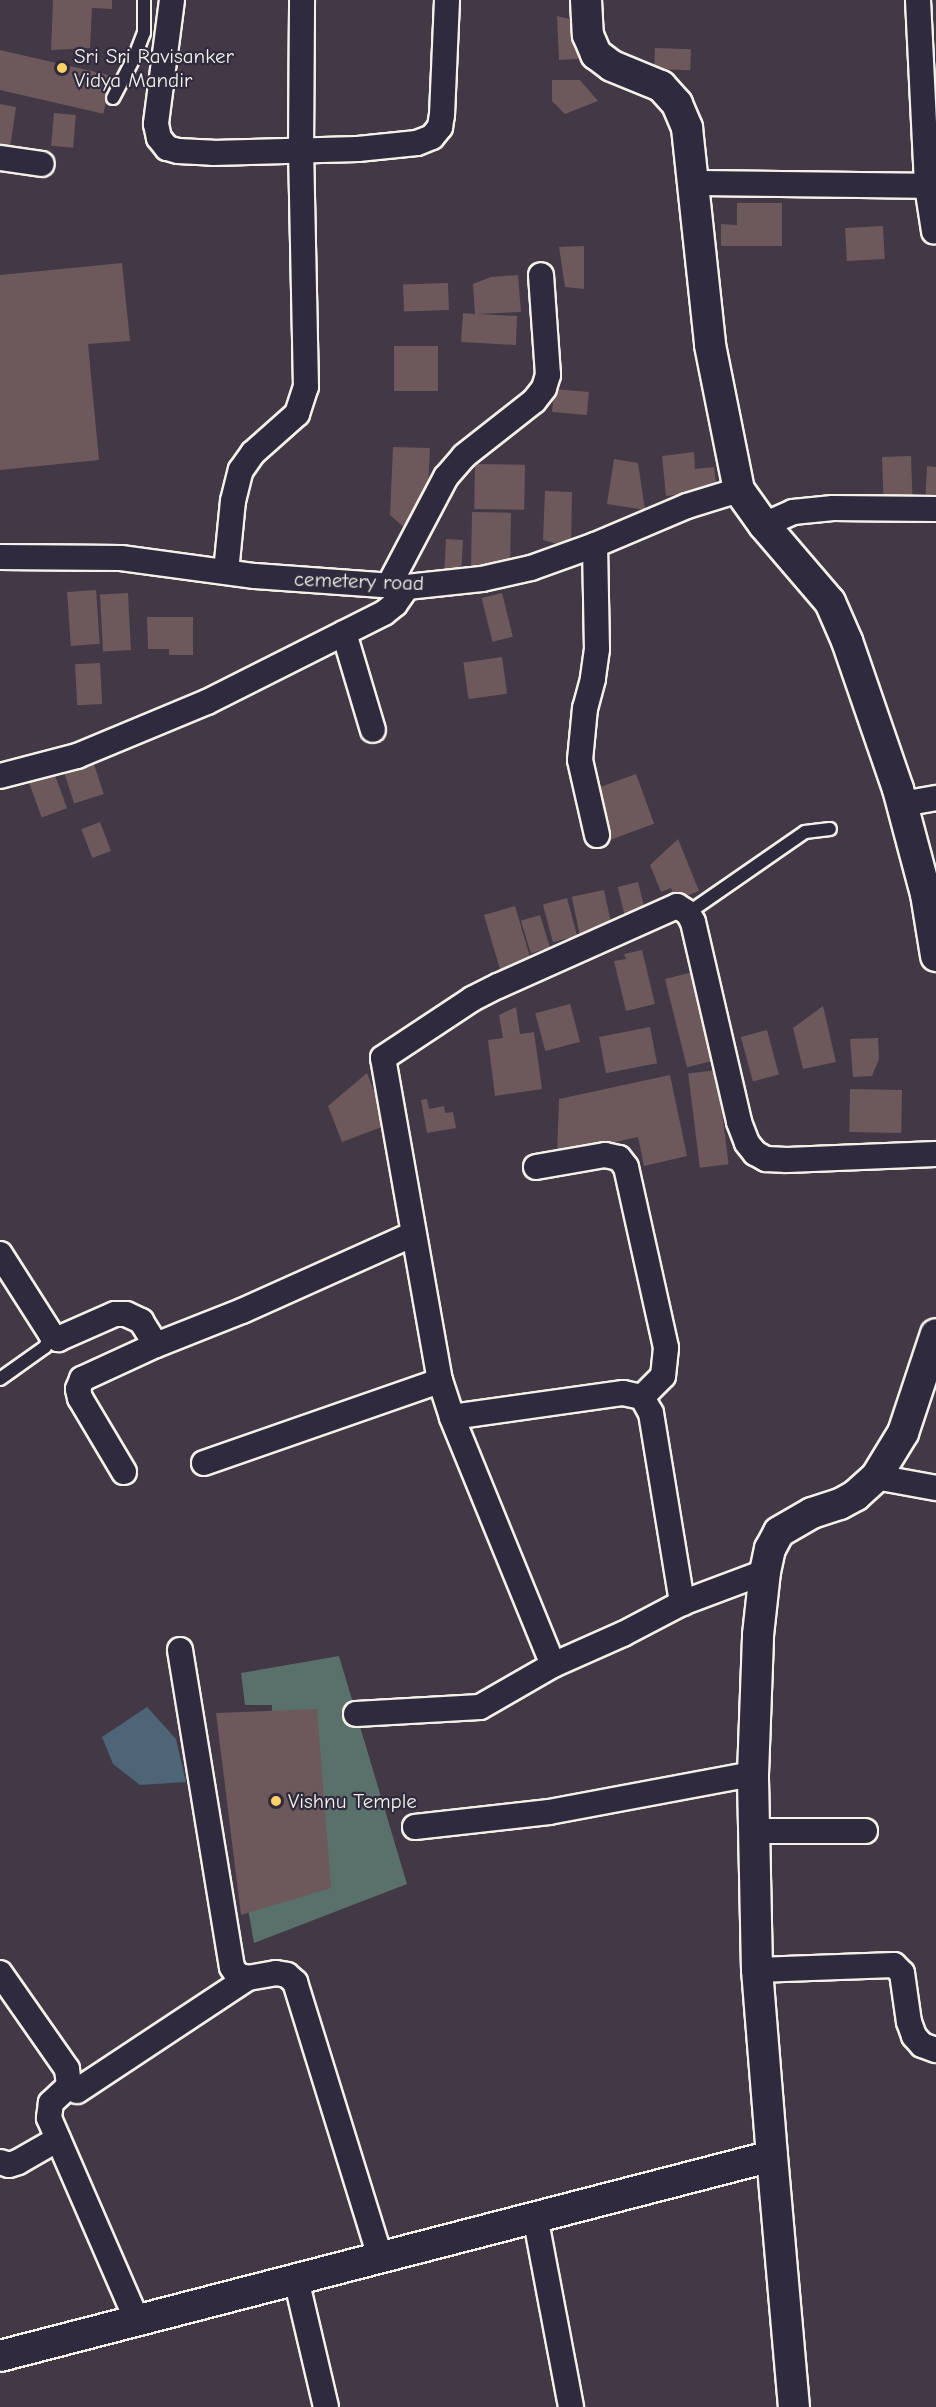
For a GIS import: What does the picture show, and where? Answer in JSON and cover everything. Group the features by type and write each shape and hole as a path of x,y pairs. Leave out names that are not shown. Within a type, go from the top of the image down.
{"street":[{"path":"172,0 156,124 159,138 167,148 213,153 358,149 417,143 432,137 440,126 442,115 447,0"},
{"path":"225,572 233,501 241,470 253,453 297,414 306,387 301,150 302,0"},
{"path":"586,0 588,35 596,54 612,66 661,86 677,104 687,128 710,345 739,490 764,525 830,602 847,640 902,804 926,894 936,956"},
{"path":"918,0 927,186 934,231"},
{"path":"0,158 42,164"},
{"path":"693,183 927,186"},
{"path":"0,776 77,756 207,702 384,613 395,604 398,586 446,477 464,456 534,401 544,388 548,375 541,275"},
{"name":"cemetery road","path":"0,557 121,558 325,583 398,586 482,579 531,568 596,545 687,506 739,490"},
{"path":"764,525 793,512 832,508 936,509"},
{"path":"596,545 597,648 593,679 582,726 580,760 597,835"},
{"path":"344,633 373,730"},
{"path":"902,804 936,798"},
{"path":"553,1665 452,1417 440,1381 383,1058 472,999 677,906 688,913 739,1122 747,1143 756,1154 766,1159 787,1160 936,1154"},
{"path":"536,1167 605,1155 619,1158 626,1167 666,1348 663,1376 642,1397"},
{"path":"124,1472 80,1398 78,1389 82,1379 156,1345 242,1311 413,1234"},
{"path":"0,1254 51,1334 58,1339 66,1338 115,1314 126,1314 141,1321 156,1345"},
{"path":"794,2407 757,1970 753,1774 758,1635 765,1572 770,1549 779,1532 812,1513 840,1504 856,1495 876,1477 903,1433 936,1334"},
{"path":"204,1462 440,1381"},
{"path":"452,1417 622,1393 642,1397 651,1413 682,1603"},
{"path":"876,1477 936,1488"},
{"path":"356,1714 480,1707 553,1665 623,1634 682,1603 765,1572"},
{"path":"180,1650 231,1967 237,1975 248,1978"},
{"path":"415,1827 549,1812 753,1774"},
{"path":"754,1831 865,1831"},
{"path":"757,1970 894,1965 903,1973 909,2022 914,2036 922,2045 936,2050"},
{"path":"0,1973 67,2069 69,2086 51,2103 48,2110 58,2139 137,2320"},
{"path":"77,2091 248,1978 276,1973 287,1975 295,1982 380,2256"},
{"path":"0,2162 9,2165 18,2162 58,2139"},
{"path":"0,2356 772,2156"},
{"path":"535,2216 571,2407"},
{"path":"296,2279 326,2407"}],"lane":[{"path":"113,98 144,33 144,0"},
{"path":"688,913 806,832 830,829"},
{"path":"0,1379 45,1347 51,1334"}],"green space":[{"path":"339,1656 407,1884 254,1943 247,1903 271,1745 272,1705 245,1705 241,1673"}],"water":[{"path":"147,1707 176,1739 186,1782 140,1785 113,1764 102,1737"}],"building":[{"path":"53,0 112,0 112,9 92,8 90,48 51,50"},
{"path":"557,16 578,21 579,59 559,60"},
{"path":"655,48 691,49 690,70 654,69"},
{"path":"0,50 112,76 103,114 0,90"},
{"path":"552,80 580,80 598,101 565,114 552,101"},
{"path":"0,104 16,107 10,148 0,146"},
{"path":"54,113 76,115 73,148 51,146"},
{"path":"737,203 782,203 782,246 721,246 721,224 737,225"},
{"path":"883,226 885,259 847,261 845,228"},
{"path":"584,246 584,289 565,287 559,247"},
{"path":"122,263 130,341 88,344 99,460 0,470 0,275"},
{"path":"518,275 521,312 478,314 517,316 516,345 461,342 463,313 475,314 473,284 491,277"},
{"path":"448,283 449,310 404,312 403,285"},
{"path":"394,346 438,346 438,391 394,391"},
{"path":"554,389 589,392 587,415 552,412"},
{"path":"393,447 430,448 428,489 408,531 390,515"},
{"path":"694,452 695,469 714,467 717,491 666,496 662,456"},
{"path":"911,456 913,508 884,509 882,457"},
{"path":"614,459 638,463 645,510 607,504"},
{"path":"475,464 525,465 524,510 474,509"},
{"path":"927,466 936,467 936,507 925,506"},
{"path":"545,491 572,492 571,548 543,540"},
{"path":"472,512 511,513 510,568 471,567"},
{"path":"446,539 463,540 461,576 444,575"},
{"path":"96,590 100,644 71,646 67,592"},
{"path":"128,593 131,650 103,651 100,594"},
{"path":"502,593 513,637 493,642 482,598"},
{"path":"147,617 193,617 193,655 169,655 169,649 148,649"},
{"path":"502,657 507,694 469,699 463,662"},
{"path":"100,663 102,704 77,705 75,664"},
{"path":"91,755 104,794 74,804 62,765"},
{"path":"52,767 67,808 42,818 27,776"},
{"path":"636,774 654,824 610,840 592,790"},
{"path":"100,822 111,851 92,858 81,829"},
{"path":"678,839 699,891 676,900 671,888 661,892 650,865"},
{"path":"638,882 646,913 625,918 618,887"},
{"path":"604,890 613,932 581,939 572,897"},
{"path":"567,898 577,936 553,942 543,904"},
{"path":"515,906 530,957 520,960 523,970 502,976 484,915"},
{"path":"540,915 550,948 531,953 521,921"},
{"path":"642,950 655,1004 626,1011 614,961 626,959 624,954"},
{"path":"697,971 719,1059 687,1067 665,979"},
{"path":"570,1004 580,1042 545,1051 535,1013"},
{"path":"823,1006 836,1062 803,1069 793,1028"},
{"path":"516,1007 520,1034 534,1032 542,1089 495,1096 488,1040 503,1038 499,1015"},
{"path":"650,1027 657,1063 606,1073 599,1037"},
{"path":"767,1030 779,1074 753,1081 741,1037"},
{"path":"878,1038 879,1059 872,1076 853,1077 850,1039"},
{"path":"717,1070 729,1164 700,1168 688,1074"},
{"path":"367,1073 387,1125 342,1142 328,1106"},
{"path":"670,1075 687,1156 644,1166 638,1137 557,1155 559,1099"},
{"path":"850,1089 902,1090 901,1133 849,1132"},
{"path":"427,1099 429,1109 444,1106 445,1113 453,1112 456,1128 427,1133 421,1100"},
{"name":"Vishnu Temple","path":"317,1709 331,1888 241,1915 216,1713"}],"place":[{"name":"Sri Sri Ravisanker Vidya Mandir","path":"62,68"},
{"name":"Vishnu Temple","path":"276,1801"}]}
